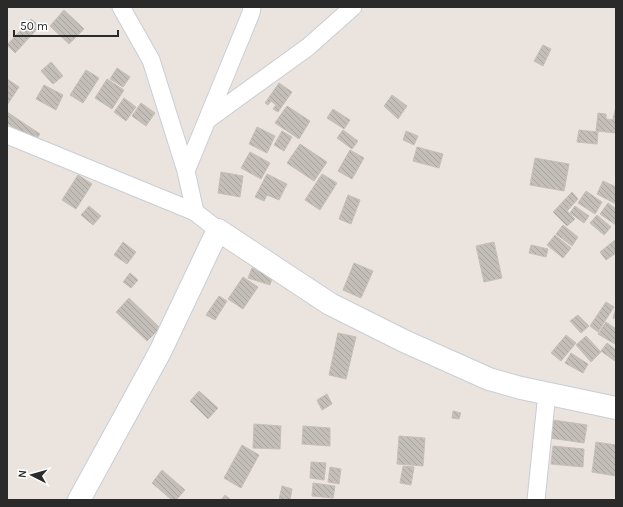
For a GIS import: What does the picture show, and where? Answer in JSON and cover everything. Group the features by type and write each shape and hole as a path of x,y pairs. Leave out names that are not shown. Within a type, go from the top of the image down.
{"street":[{"path":"121,7 151,60 186,171 195,212"},
{"path":"186,171 251,14 252,7"},
{"path":"207,120 308,47 353,7"},
{"path":"7,135 195,212 218,230 330,304 404,342 489,379 547,394 616,408"},
{"path":"79,500 160,352 218,230"},
{"path":"536,500 547,394"}],"building":[{"path":"64,10 84,29 69,44 50,26"},
{"path":"31,19 40,26 15,53 7,45"},
{"path":"543,45 551,49 543,66 534,61"},
{"path":"51,62 63,76 53,84 41,71"},
{"path":"117,68 130,77 123,87 110,79"},
{"path":"86,70 99,78 83,103 70,95"},
{"path":"7,79 19,87 7,105"},
{"path":"107,79 124,90 112,109 95,98"},
{"path":"279,83 292,92 278,112 273,109 276,105 271,101 268,105 265,103"},
{"path":"44,85 63,95 56,110 36,99"},
{"path":"392,95 407,106 398,119 384,106"},
{"path":"124,98 136,107 126,121 114,112"},
{"path":"141,103 155,113 146,126 132,116"},
{"path":"287,106 310,121 299,139 275,123"},
{"path":"616,106 616,119 613,119"},
{"path":"333,109 350,120 344,129 327,118"},
{"path":"7,112 40,134 35,141 7,123"},
{"path":"598,113 606,114 606,119 616,120 616,133 596,131"},
{"path":"257,127 275,136 267,153 249,144"},
{"path":"343,130 358,141 352,149 337,138"},
{"path":"579,130 598,132 597,144 577,142"},
{"path":"282,131 292,137 284,151 274,145"},
{"path":"406,131 418,136 414,145 403,140"},
{"path":"300,144 327,162 314,181 287,163"},
{"path":"417,147 443,154 439,168 413,161"},
{"path":"350,150 364,158 352,179 338,171"},
{"path":"250,152 270,163 261,179 241,168"},
{"path":"535,158 569,164 564,191 530,185"},
{"path":"221,172 243,176 240,197 218,193"},
{"path":"267,174 287,184 279,200 267,195 264,201 255,197"},
{"path":"322,174 337,183 320,210 305,200"},
{"path":"78,175 92,184 76,209 62,200"},
{"path":"603,181 616,187 616,204 597,194"},
{"path":"586,191 602,202 595,214 578,203"},
{"path":"572,192 578,199 567,211 575,219 567,226 553,212"},
{"path":"348,195 360,200 351,224 339,219"},
{"path":"608,203 616,209 616,225 600,214"},
{"path":"89,206 101,216 93,225 81,215"},
{"path":"575,206 589,216 584,223 570,213"},
{"path":"597,215 611,227 604,235 590,223"},
{"path":"563,225 578,237 572,246 556,234"},
{"path":"555,235 571,248 563,258 547,245"},
{"path":"615,240 616,253 606,260 600,252"},
{"path":"123,242 136,252 127,264 114,255"},
{"path":"494,242 502,278 484,282 476,246"},
{"path":"531,245 548,249 546,257 529,253"},
{"path":"354,263 373,271 361,298 343,290"},
{"path":"252,268 273,275 270,285 248,278"},
{"path":"130,273 138,280 131,288 123,282"},
{"path":"243,277 258,287 243,309 228,299"},
{"path":"219,296 227,301 215,320 206,315"},
{"path":"129,298 160,328 147,341 116,312"},
{"path":"606,302 614,307 598,332 590,326"},
{"path":"616,308 616,319 613,318"},
{"path":"578,315 589,326 581,333 570,321"},
{"path":"606,322 616,329 615,344 598,334"},
{"path":"338,333 356,337 346,379 329,375"},
{"path":"566,335 576,343 561,361 551,353"},
{"path":"586,336 601,352 591,362 576,345"},
{"path":"607,343 616,350 615,361 601,351"},
{"path":"571,353 588,364 583,373 565,363"},
{"path":"199,391 218,408 208,419 190,401"},
{"path":"327,394 332,404 322,410 317,400"},
{"path":"453,411 461,413 459,419 452,418"},
{"path":"553,420 587,425 584,443 550,438"},
{"path":"254,424 281,426 280,449 253,448"},
{"path":"303,426 330,428 330,446 302,444"},
{"path":"399,436 425,438 423,466 397,464"},
{"path":"596,442 616,445 616,476 592,472"},
{"path":"242,445 259,455 241,488 224,478"},
{"path":"553,446 584,449 583,467 551,464"},
{"path":"311,462 326,463 324,480 310,478"},
{"path":"403,466 414,467 411,485 400,483"},
{"path":"330,467 341,469 339,484 328,482"},
{"path":"162,470 185,490 176,500 172,500 152,483"},
{"path":"313,483 335,486 333,498 312,496"},
{"path":"282,486 292,489 290,500 279,500"},
{"path":"225,495 231,500 221,500"}]}
